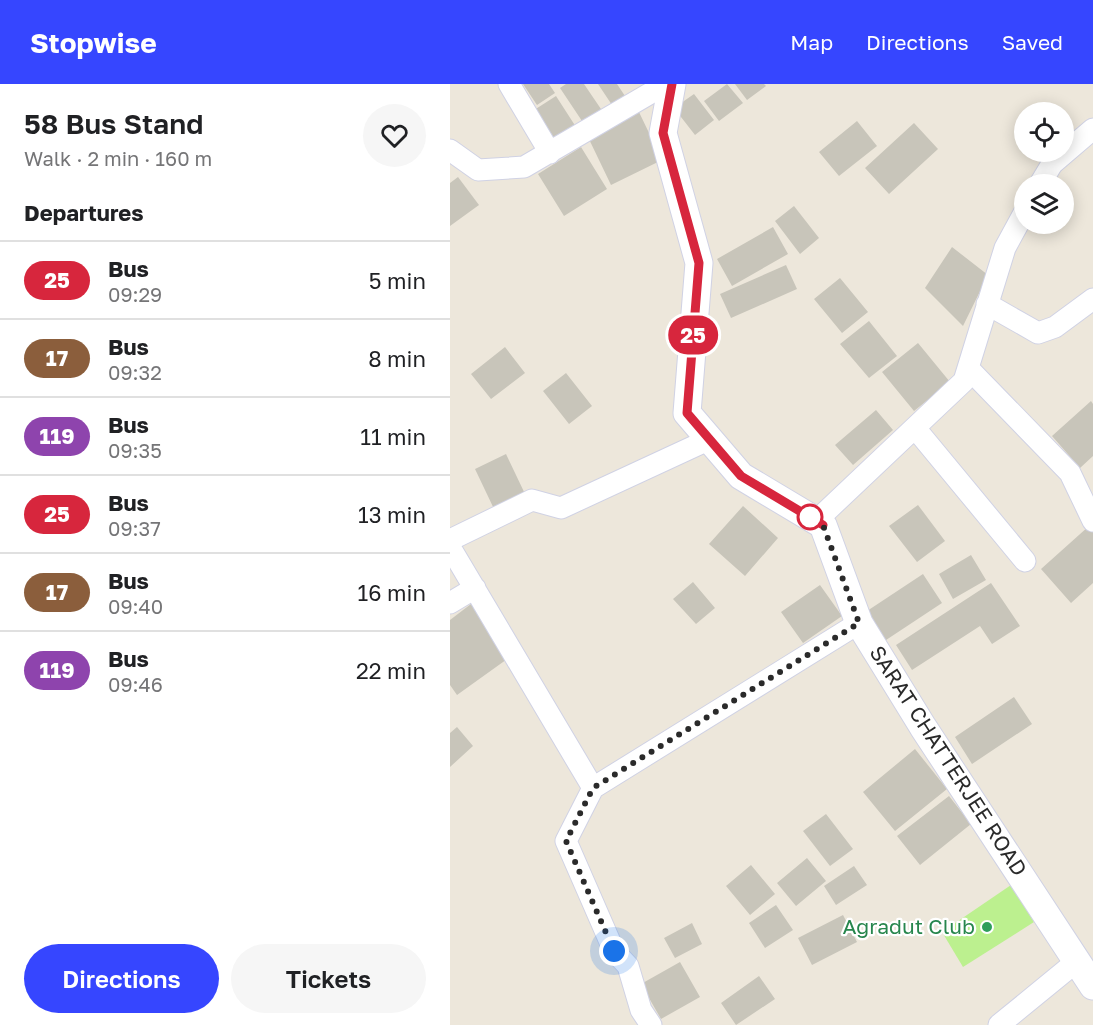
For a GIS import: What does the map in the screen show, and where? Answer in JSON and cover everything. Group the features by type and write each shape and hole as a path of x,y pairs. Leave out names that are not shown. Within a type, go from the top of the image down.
{"street":[{"path":"509,84 550,153"},
{"path":"450,150 478,170 524,167 666,84"},
{"path":"672,84 663,133 699,263 687,413 741,476 819,523 964,381 1005,248 1014,231"},
{"path":"1046,174 1052,164 1093,129"},
{"path":"987,304 1038,333 1055,327 1093,299"},
{"path":"968,368 1070,473 1093,521"},
{"path":"915,428 1025,561"},
{"path":"450,540 532,500 561,508 710,439"},
{"name":"SARAT CHATTERJEE ROAD","path":"819,523 859,623 922,727 1093,986"},
{"path":"450,546 593,788"},
{"path":"450,603 474,588"},
{"path":"651,1025 641,1010 628,966 614,951 566,841 593,788 859,623"},
{"path":"999,1025 1076,963"}],"green space":[{"name":"Agradut Club","path":"1011,885 1034,922 963,967 942,932"}],"building":[{"path":"523,84 549,84 555,93 537,105"},
{"path":"566,84 584,84 603,112 584,124 560,88"},
{"path":"598,84 617,84 627,99 614,108"},
{"path":"727,84 743,103 719,121 704,101"},
{"path":"735,84 764,84 766,86 747,100"},
{"path":"694,94 714,120 695,135 674,108"},
{"path":"556,96 576,127 552,143 531,112"},
{"path":"638,110 662,160 611,185 587,135"},
{"path":"857,121 877,146 839,176 819,152"},
{"path":"914,123 938,149 889,194 865,168"},
{"path":"581,147 607,189 564,216 538,174"},
{"path":"458,177 479,205 450,226 450,183"},
{"path":"794,206 819,238 800,254 775,221"},
{"path":"773,227 788,254 732,286 717,259"},
{"path":"952,247 988,275 963,326 925,288"},
{"path":"786,265 797,289 731,318 720,294"},
{"path":"840,278 868,312 842,333 814,299"},
{"path":"869,321 897,356 869,378 840,344"},
{"path":"918,343 950,382 914,411 882,372"},
{"path":"505,347 525,373 491,399 471,374"},
{"path":"566,373 592,406 569,424 543,391"},
{"path":"1091,401 1093,404 1093,456 1080,468 1052,436"},
{"path":"876,410 893,430 853,465 835,445"},
{"path":"506,454 526,496 495,511 475,469"},
{"path":"918,505 945,541 917,562 889,526"},
{"path":"743,506 778,538 745,576 709,544"},
{"path":"1089,526 1093,531 1093,583 1071,603 1041,569"},
{"path":"971,555 986,580 953,599 939,574"},
{"path":"923,574 942,603 883,642 864,613"},
{"path":"693,582 715,608 696,624 673,599"},
{"path":"991,583 1020,626 992,644 980,626 912,670 896,645"},
{"path":"820,585 842,616 803,643 781,612"},
{"path":"471,604 510,657 457,695 450,685 450,620"},
{"path":"1014,697 1032,724 972,764 955,737"},
{"path":"457,727 473,746 450,767 450,733"},
{"path":"915,749 947,789 895,831 863,792"},
{"path":"949,796 971,824 920,865 897,836"},
{"path":"826,814 853,849 830,866 803,831"},
{"path":"807,858 826,881 796,906 777,883"},
{"path":"751,865 775,894 750,915 726,886"},
{"path":"854,866 867,885 836,905 824,886"},
{"path":"776,905 793,930 765,948 749,923"},
{"path":"843,915 857,942 812,965 798,938"},
{"path":"692,923 702,944 675,958 664,938"},
{"path":"680,962 700,997 661,1019 641,984"},
{"path":"759,976 775,999 736,1025 721,1003"}],"bus line":[{"name":"25","path":"672,84 663,133 699,263 687,413 741,476 823,525"}],"place":[{"name":"Agradut Club","path":"987,927"}],"route":[{"path":"614,951 566,841 593,788 859,623 823,525 810,517"}]}
